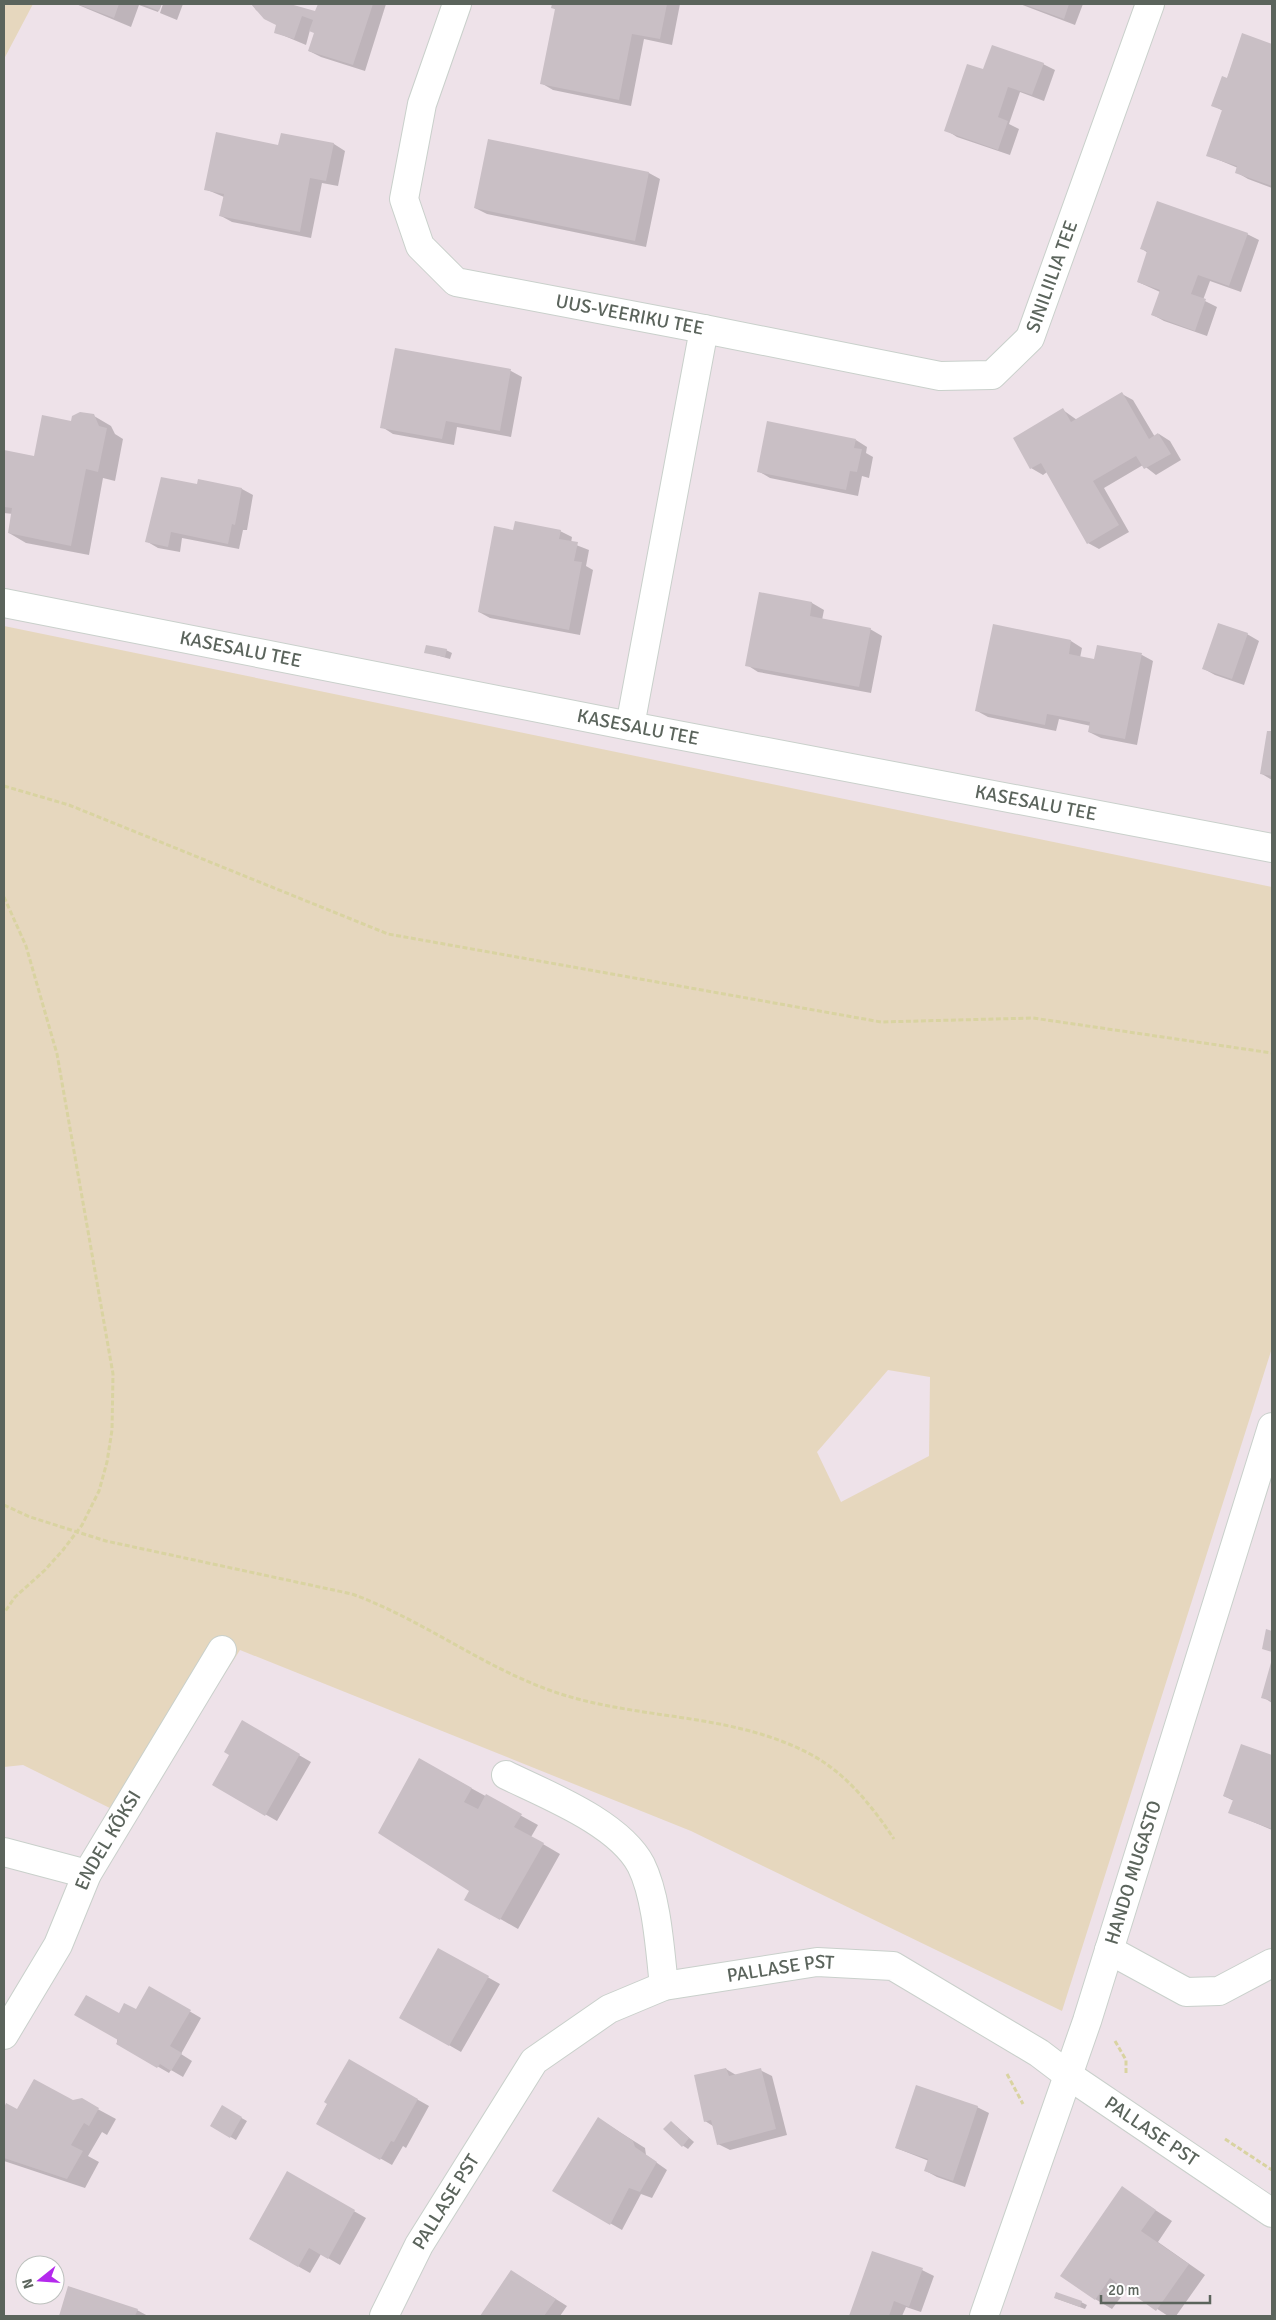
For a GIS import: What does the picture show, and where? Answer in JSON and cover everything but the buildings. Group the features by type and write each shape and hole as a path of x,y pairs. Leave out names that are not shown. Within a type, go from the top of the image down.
{"street":[{"name":"UUS-VEERIKU TEE","path":"457,4 422,104 404,199 420,246 456,282 704,329 630,726"},
{"name":"SINILIILIA TEE","path":"704,329 940,376 992,375 1030,338 1150,4"},
{"name":"KASESALU TEE","path":"4,603 630,726 1272,848"},
{"name":"HANDO MUGASTO","path":"984,2316 1068,2075 1109,1950 1272,1427"},
{"name":"ENDEL KÕKSI","path":"4,2034 58,1945 87,1874 222,1650"},
{"path":"506,1775 586,1814 623,1843 640,1865 649,1890 659,1940 664,1986"},
{"path":"4,1852 87,1874"},
{"path":"1109,1950 1186,1992 1219,1991 1272,1963"},
{"name":"PALLASE PST","path":"384,2316 419,2245 534,2061 609,2009 664,1986 817,1962 893,1966 1039,2052 1068,2075 1272,2213"}],"path":[{"path":"4,786 69,805 388,934 880,1022 1033,1018 1272,1053"},
{"path":"4,897 26,946 57,1054 112,1374 112,1430 107,1462 99,1491 76,1532 45,1570 15,1597 4,1613"},
{"path":"4,1505 30,1518 76,1532 352,1594 380,1604 455,1645 549,1690 622,1709 741,1728 779,1742 810,1754 837,1772 864,1797 894,1839"}],"shaded area":[{"path":"4,4 33,4 4,59"},
{"path":"4,626 1272,887 1272,1348 1062,2011 691,1831 240,1650 132,1819 23,1765 4,1767","holes":["888,1370 930,1377 929,1456 841,1502 817,1452"]}]}
